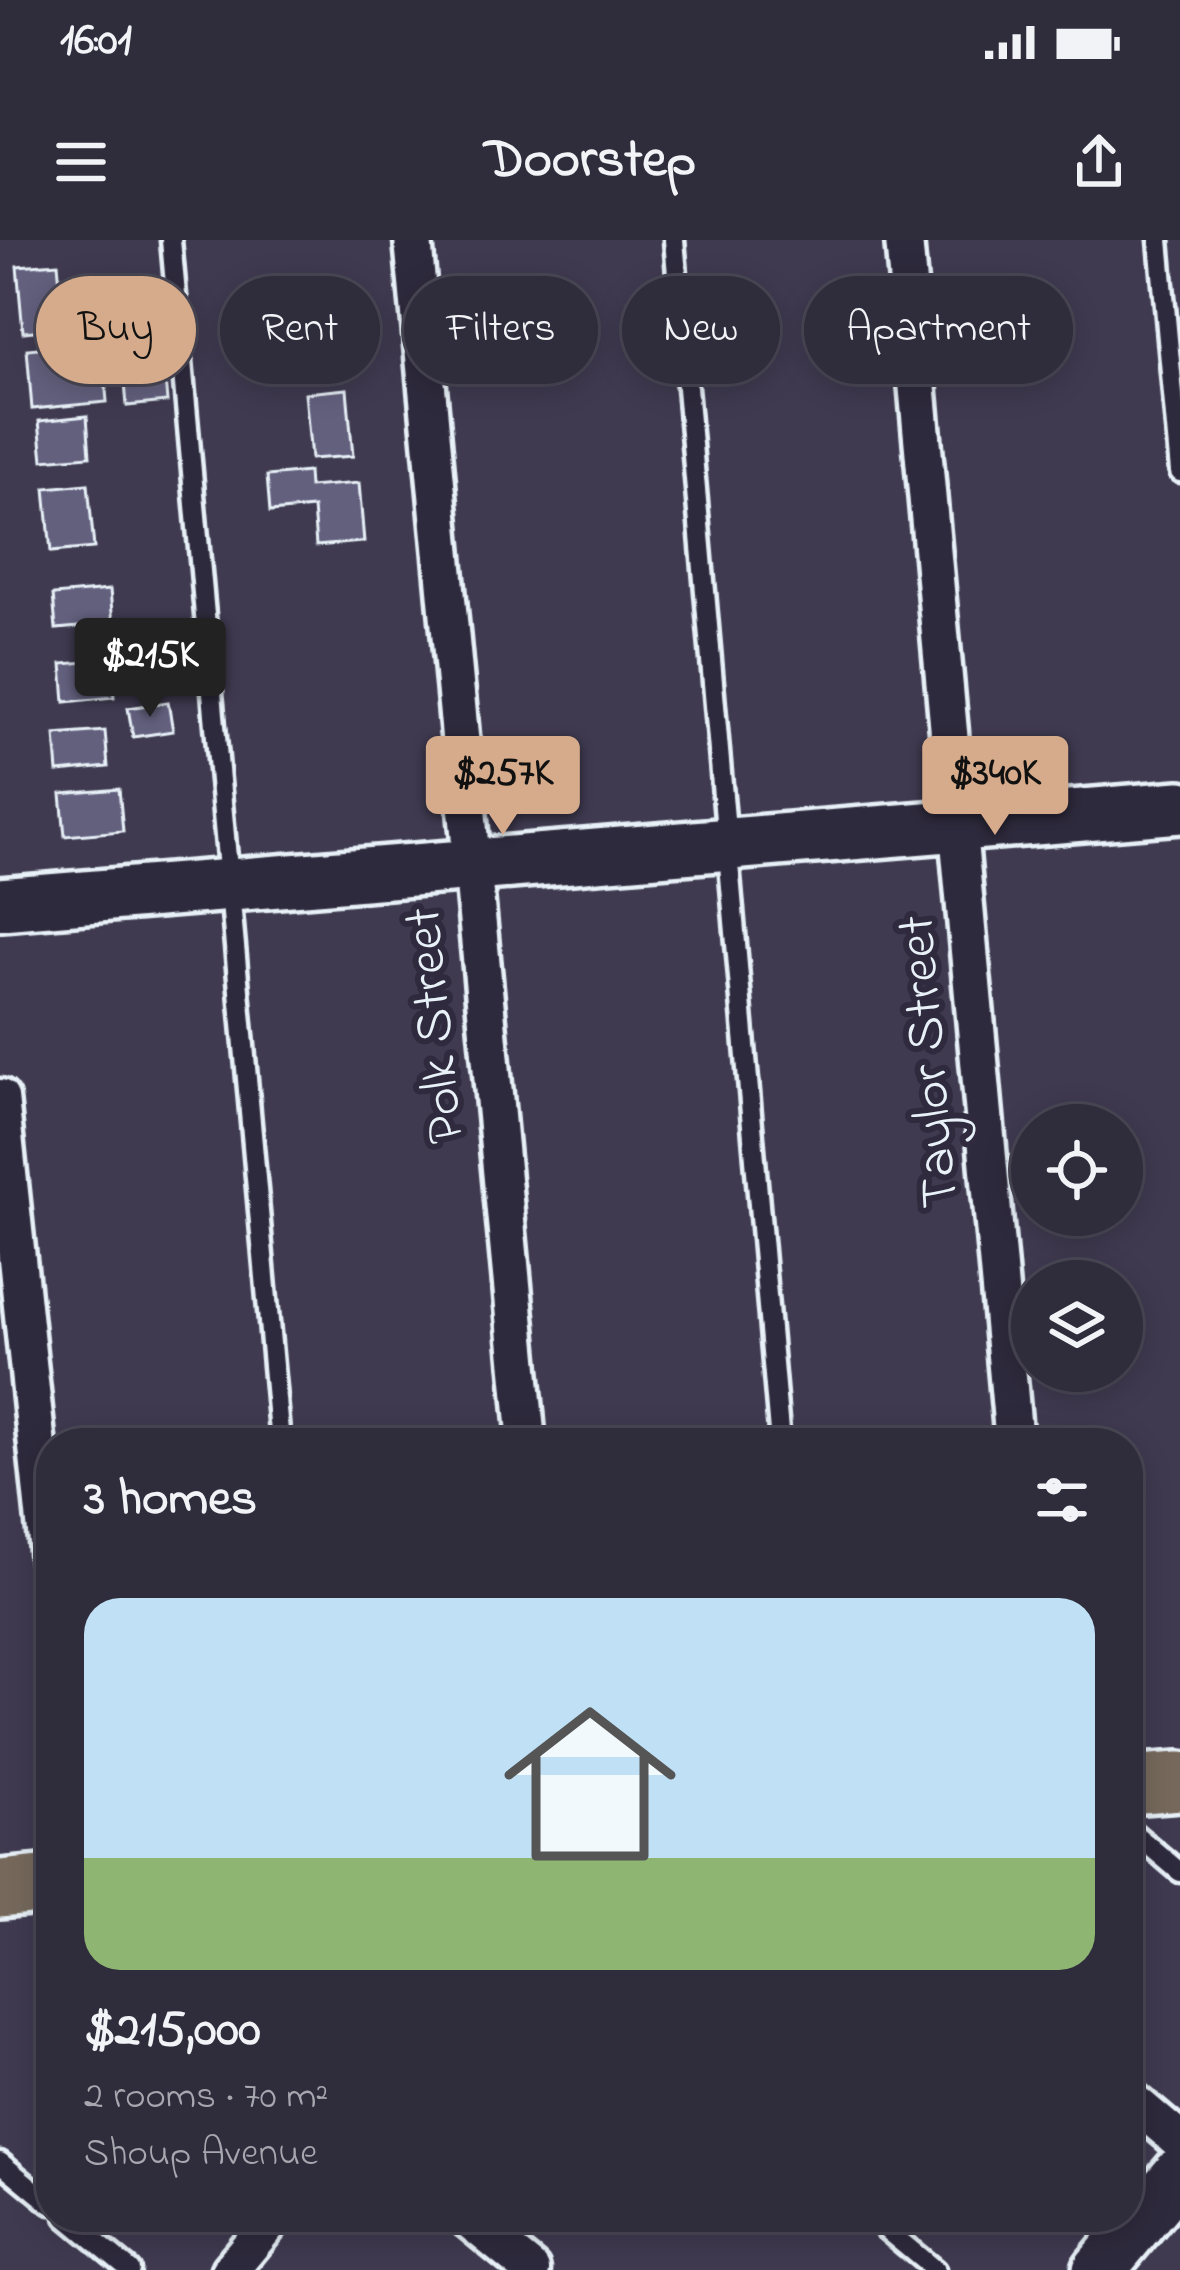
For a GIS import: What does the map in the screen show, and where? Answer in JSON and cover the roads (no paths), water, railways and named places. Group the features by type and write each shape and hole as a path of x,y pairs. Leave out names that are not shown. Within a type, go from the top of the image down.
{"main road":[{"path":"1143,1785 1180,1781"},
{"path":"0,1889 36,1885"}],"street":[{"name":"Polk Street","path":"413,240 525,1428"},
{"name":"Taylor Street","path":"904,240 1013,1428"},
{"path":"0,904 1180,807"},
{"path":"0,1098 36,1438"},
{"path":"1143,2110 1180,2141"},
{"path":"1143,2217 1180,2173"},
{"path":"230,2270 262,2232"},
{"path":"484,2232 531,2270"},
{"path":"1099,2270 1131,2232"}],"lane":[{"path":"172,240 279,1428"},
{"path":"674,240 779,1428"},
{"path":"1159,240 1180,472"},
{"path":"1143,1841 1180,1872"},
{"path":"0,2162 36,2192"},
{"path":"84,2232 130,2270"},
{"path":"889,2232 935,2270"}]}
